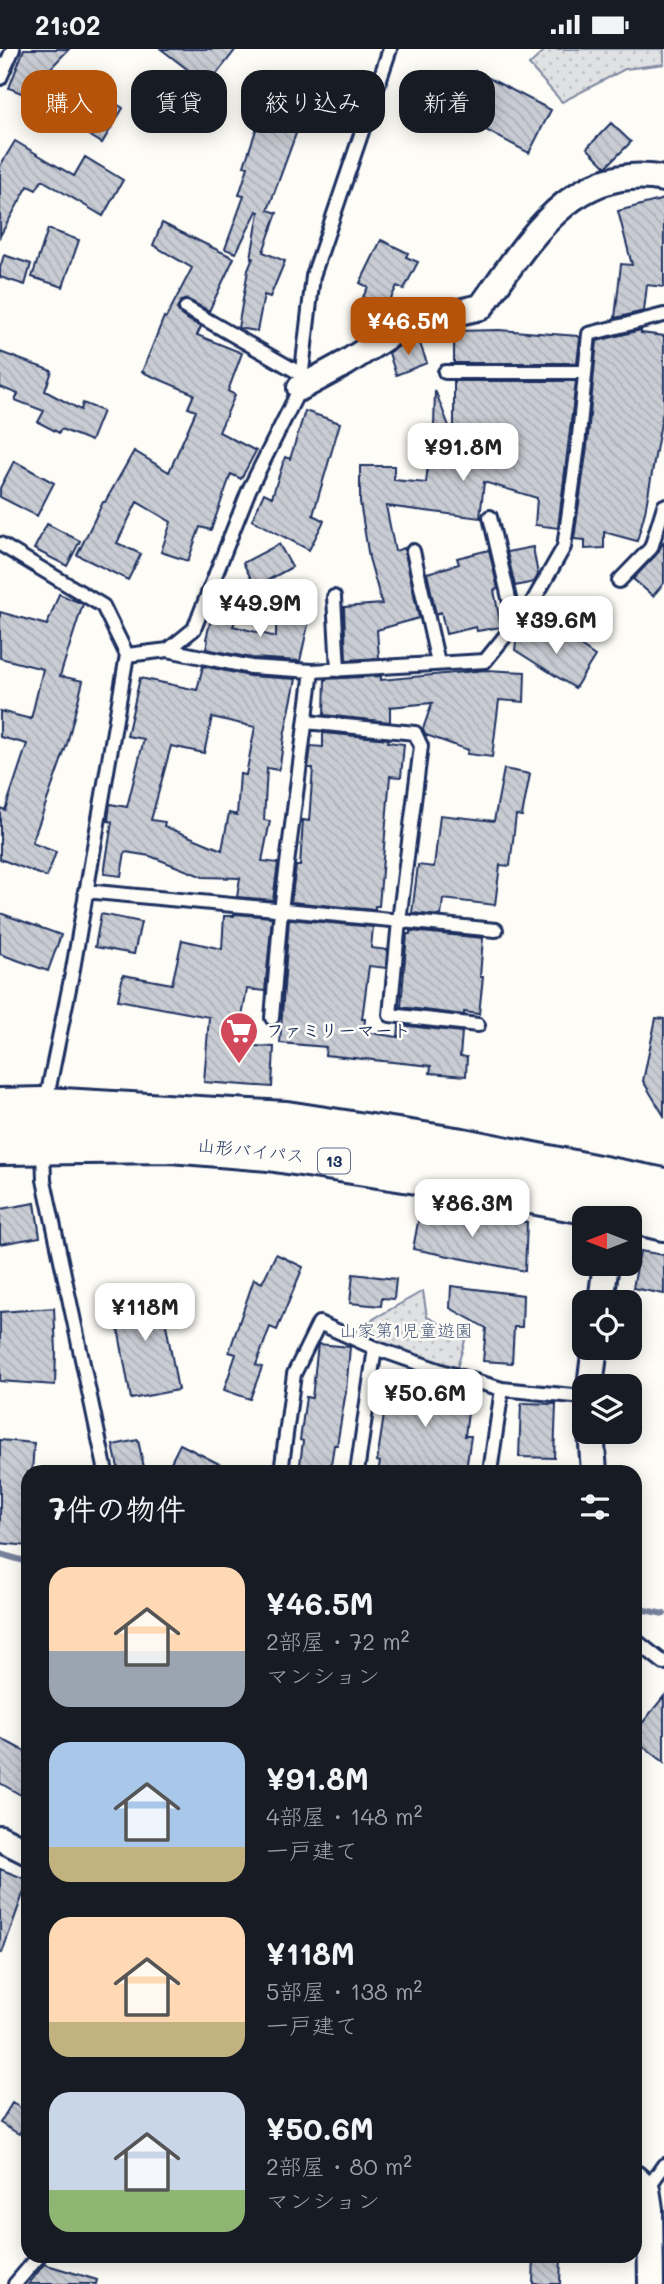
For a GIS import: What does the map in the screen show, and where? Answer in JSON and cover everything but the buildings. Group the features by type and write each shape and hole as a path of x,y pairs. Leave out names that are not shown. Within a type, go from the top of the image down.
{"highway":[{"name":"山形バイパス","path":"0,1108 44,1126 171,1143 269,1151 456,1179 577,1206"},
{"name":"山形バイパス","path":"0,1145 44,1126 286,1121 462,1148 664,1188"},
{"name":"山形バイパス","path":"642,1218 664,1221"}],"street":[{"path":"300,381 346,363 406,324 481,307 541,225 593,185 621,177 647,175 664,179"},
{"path":"592,1444 593,1465"},
{"path":"0,1838 21,1848"},
{"path":"649,2197 651,2284"}],"lane":[{"path":"0,78 13,49"},
{"path":"168,650 194,629 249,491 300,381 313,276 390,49"},
{"path":"186,308 300,381"},
{"path":"127,655 168,650 251,667 312,671 485,661 532,603 564,547 589,334 664,314"},
{"path":"444,372 585,372"},
{"path":"619,581 659,540 664,506"},
{"path":"490,517 515,624"},
{"path":"0,544 103,606 127,655 44,1126 44,1180 105,1465"},
{"path":"413,551 438,663"},
{"path":"334,597 338,670"},
{"path":"272,1018 281,910 312,671"},
{"path":"306,722 415,733 421,745 390,1015 478,1025"},
{"path":"85,891 496,930"},
{"path":"282,1465 294,1374 319,1323 374,1348 502,1389 572,1396"},
{"path":"358,1465 374,1348"},
{"path":"491,1465 502,1389"},
{"path":"642,1646 664,1663"},
{"path":"649,2197 664,2165"},
{"path":"15,2284 33,2263"}],"green space":[{"path":"546,49 664,49 664,64 625,69 562,102 529,65"},
{"name":"山家第1児童遊園","path":"423,1291 427,1317 466,1337 455,1375 357,1340 361,1326"}],"waterway":[{"path":"0,1554 21,1560"},
{"path":"642,1609 664,1614"}],"place":[{"name":"ファミリーマート","path":"239,1065"}]}
